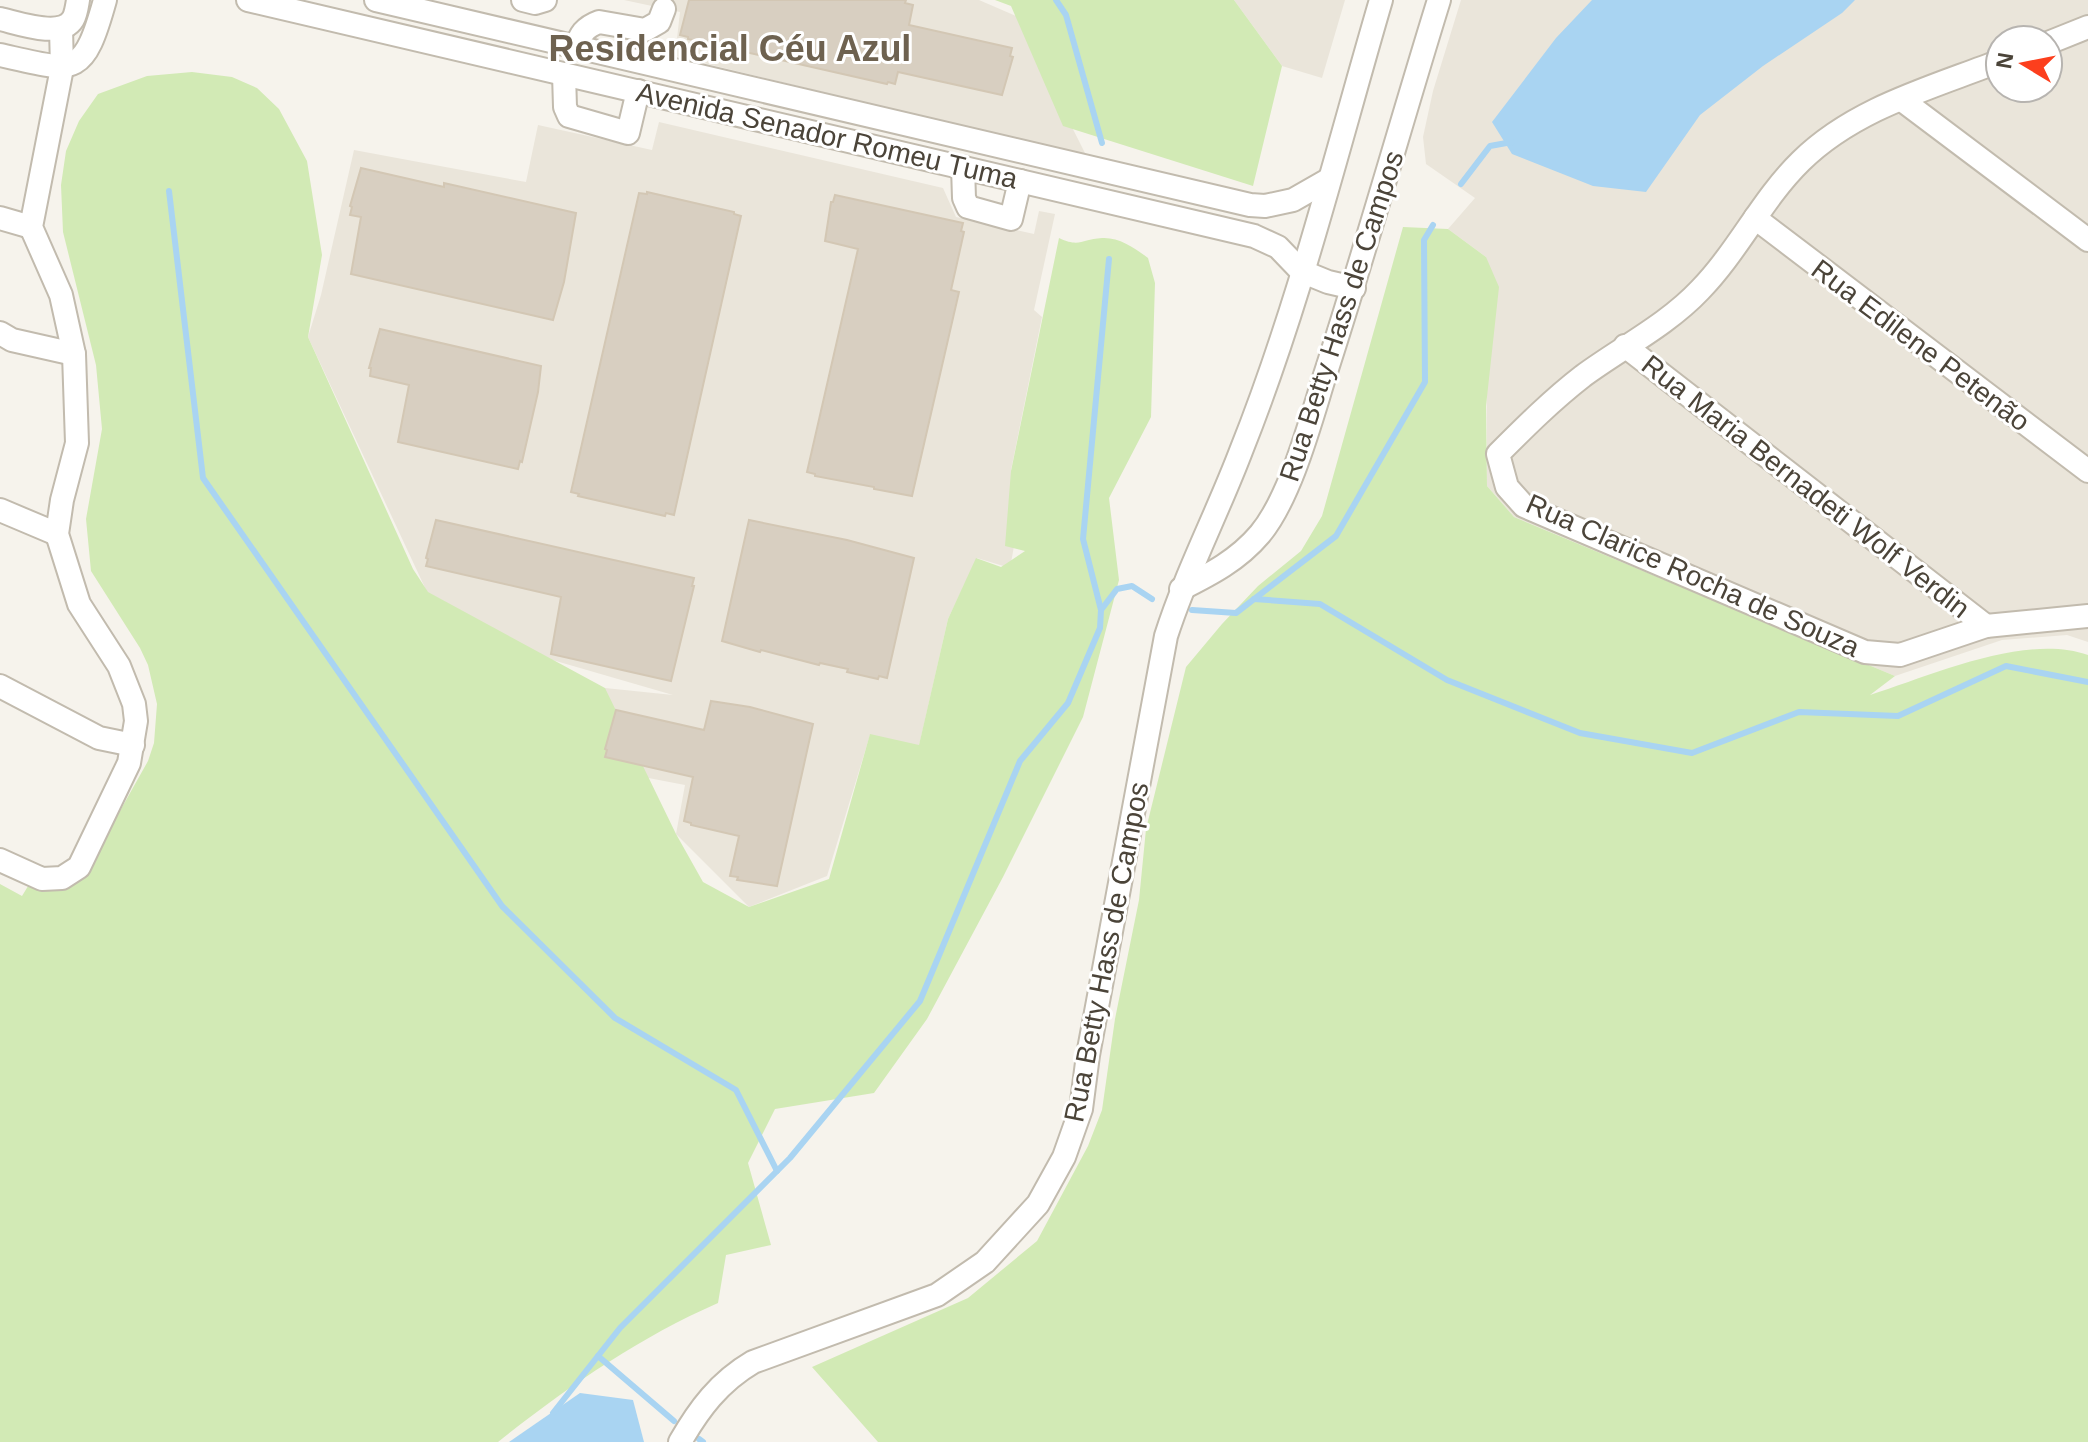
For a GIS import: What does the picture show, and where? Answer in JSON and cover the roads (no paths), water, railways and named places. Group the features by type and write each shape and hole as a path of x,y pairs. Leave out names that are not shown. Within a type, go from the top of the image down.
{"street":[{"path":"0,19 40,28 61,28 73,19 78,0"},
{"path":"0,55 62,68 76,62 89,50 105,0"},
{"name":"Avenida Senador Romeu Tuma","path":"248,0 1254,236 1278,247 1301,271"},
{"name":"Avenida Senador Romeu Tuma","path":"376,0 446,8 576,49 1250,205 1293,200 1328,180"},
{"path":"523,0 535,3 545,0"},
{"name":"Rua Betty Hass de Campos","path":"680,1442 708,1398 753,1362 937,1295 985,1262 1038,1204 1064,1157 1081,1109 1090,1040 1166,636 1181,589 1241,451 1301,271 1381,0"},
{"name":"Rua Betty Hass de Campos","path":"1181,589 1230,563 1261,533 1283,493 1354,288 1437,0"},
{"path":"576,49 580,35 591,25 599,22 645,30 659,22 664,9"},
{"path":"2064,37 2088,27"},
{"path":"0,860 35,878 55,879 79,867 121,781 133,745 136,721 134,704 119,666 79,604 67,574 57,534 62,500 77,443 74,354 61,295 31,227 62,68 61,28"},
{"name":"Rua Clarice Rocha de Souza","path":"1984,67 1874,109 1835,132 1800,161 1700,290 1671,315 1550,402 1498,454 1507,487 1524,506 1865,652 1900,655 1986,626 2088,616"},
{"path":"564,74 565,107 569,116 628,133 638,91"},
{"path":"1902,100 2088,240"},
{"path":"963,167 964,198 968,207 1011,219 1020,181"},
{"path":"0,218 31,227"},
{"name":"Rua Edilene Petenão","path":"1755,218 2088,471"},
{"path":"1301,271 1354,288"},
{"path":"0,333 12,340 74,354"},
{"name":"Rua Maria Bernadeti Wolf Verdin","path":"1625,346 1986,626"},
{"path":"0,510 57,534"},
{"name":"Rua Clarice Rocha de Souza","path":"2035,620 2088,631"},
{"path":"0,686 99,738 133,745"}],"water":[{"path":"1592,0 1855,0 1842,13 1763,66 1700,115 1646,192 1593,186 1512,154 1492,122 1556,38"},
{"path":"580,1393 633,1400 644,1442 509,1442"}],"waterway":[{"path":"1056,0 1066,15 1102,143"},
{"path":"1461,184 1490,146 1512,142"},
{"path":"169,191 203,478 502,906 615,1018 736,1090 777,1171"},
{"path":"1192,610 1236,613 1336,536 1425,382 1424,240 1433,225"},
{"path":"1101,610 1083,539 1109,259"},
{"path":"553,1413 620,1328 790,1158 920,1001 1020,761 1068,703 1100,628 1101,610 1117,589 1132,586 1152,599"},
{"path":"1254,599 1320,604 1447,680 1580,733 1692,753 1799,712 1898,716 2006,666 2088,682"},
{"path":"598,1356 674,1421"},
{"path":"699,1439 703,1442"}],"district":[{"name":"Residencial Céu Azul","path":"730,48"}]}
